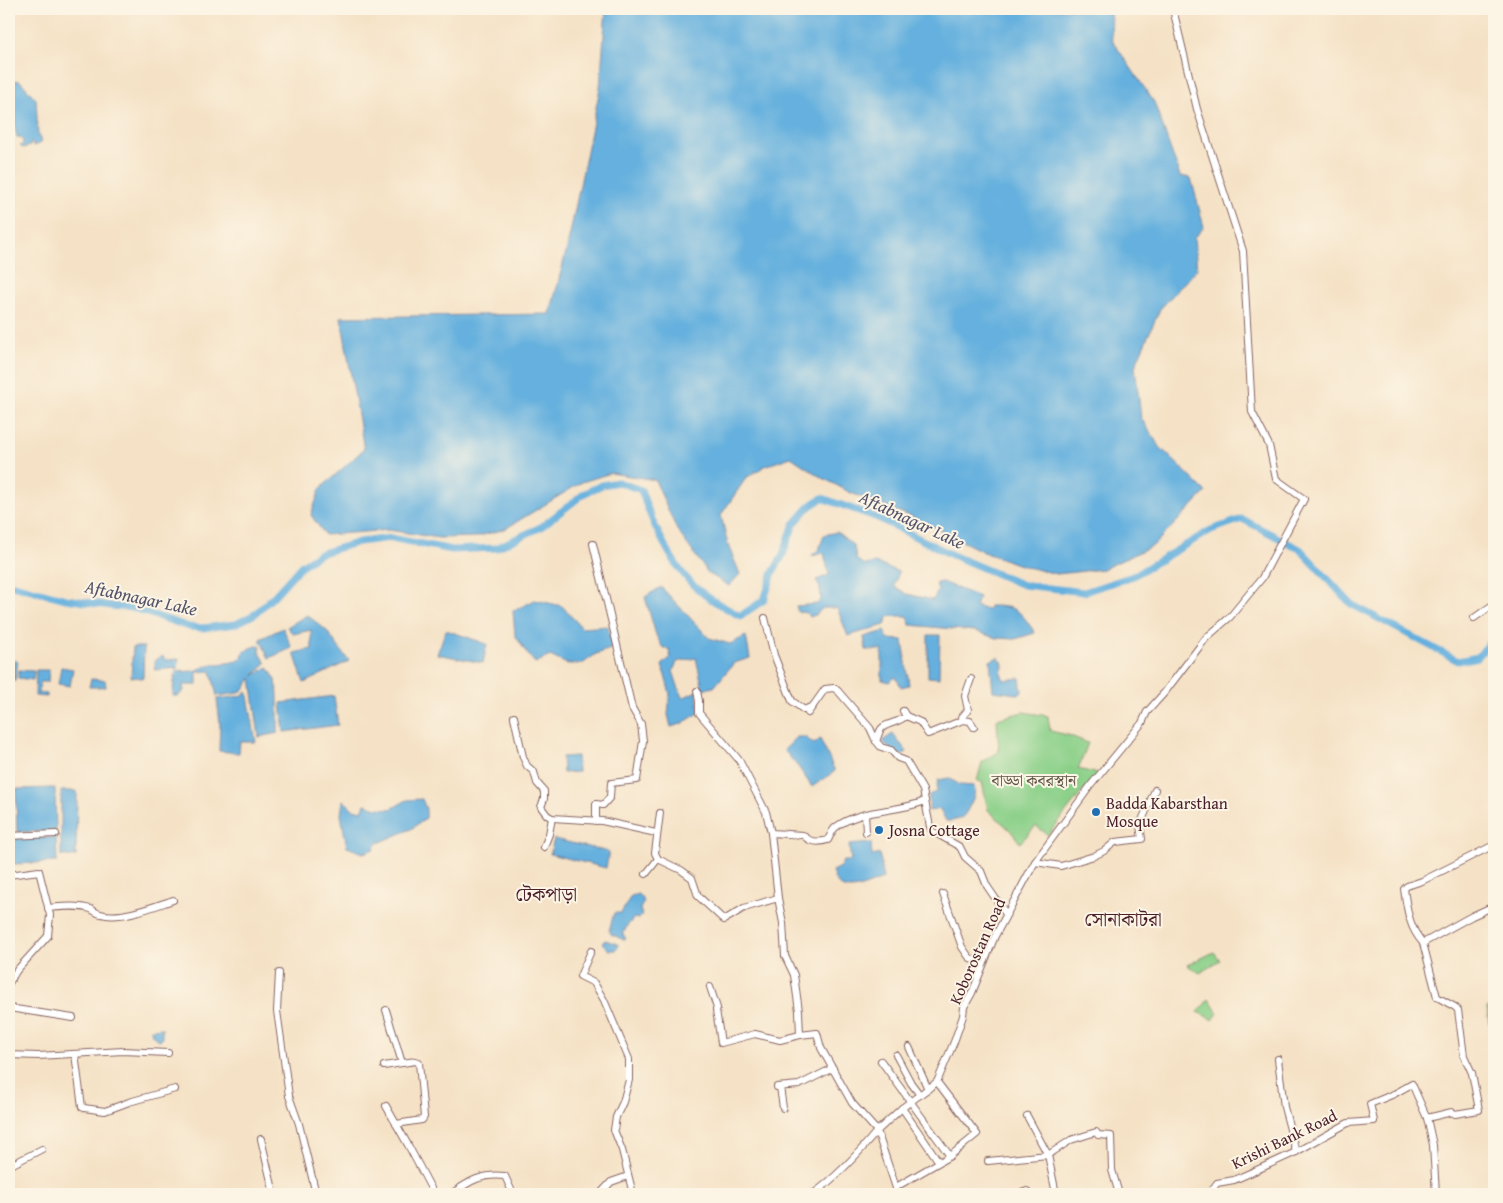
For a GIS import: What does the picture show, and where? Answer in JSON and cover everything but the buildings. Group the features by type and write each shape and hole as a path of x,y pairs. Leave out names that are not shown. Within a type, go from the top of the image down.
{"street":[{"name":"Koborostan Road","path":"813,1194 854,1158 877,1131 902,1108 937,1082 954,1042 963,1016 964,1007 972,993 982,966 1006,914 1035,862 1091,785 1206,638 1230,617 1262,578 1304,499 1276,479 1269,445 1252,412 1243,251 1197,109 1173,9"},
{"path":"594,544 632,708 641,724 643,742 637,780 611,783 610,797 603,805 596,804 596,821"},
{"path":"1474,618 1494,604"},
{"path":"765,618 774,655 792,701 804,710 814,705"},
{"path":"963,720 962,716 968,710 965,696 971,679"},
{"path":"808,713 825,689 834,688 870,728 881,747 891,750 898,758 906,761 922,790 932,831 960,847 965,857 981,871 987,886 1006,914"},
{"path":"697,691 699,713 739,760 766,812 771,833 778,898 783,923 785,956 794,975 800,1035"},
{"path":"876,741 882,728 901,721 904,713 920,722 928,734 963,720 970,721 974,727"},
{"path":"514,717 527,766 534,772 537,783 544,791 542,810 552,818 596,821 656,833"},
{"path":"1035,862 1061,866 1094,856 1115,842 1142,839 1140,825 1155,790"},
{"path":"771,833 802,835 807,839 820,842 828,840 834,828 865,814 907,807 924,801"},
{"path":"660,813 655,853 658,859 681,870 692,878 698,896 724,920 744,908 778,898"},
{"path":"865,814 866,832"},
{"path":"544,847 552,818"},
{"path":"9,983 16,970 48,936 50,916 39,871 9,875 9,836 56,834"},
{"path":"1436,1194 1433,1145 1427,1118 1452,1112 1455,1114 1479,1110 1472,1074 1464,1056 1458,1010 1455,1006 1436,997 1423,943 1415,935 1410,922 1404,889 1406,886 1422,881 1494,845"},
{"path":"646,874 658,859"},
{"path":"943,894 962,947 969,957 982,966"},
{"path":"48,908 70,906 91,909 102,915 118,915 147,909 173,900"},
{"path":"1423,943 1494,906"},
{"path":"591,951 580,976 594,983 604,1000 629,1059 629,1080 623,1102 616,1117 614,1130 622,1150 633,1194"},
{"path":"279,973 277,1011 289,1096 299,1124 316,1194"},
{"path":"710,987 717,1008 721,1043 755,1034 780,1040 817,1032 820,1048 852,1103 877,1131 898,1194"},
{"path":"9,1008 73,1018"},
{"path":"386,1010 402,1063"},
{"path":"909,1047 928,1089"},
{"path":"9,1055 38,1056 123,1051 168,1054"},
{"path":"76,1054 82,1107 84,1108 104,1111 175,1088"},
{"path":"896,1055 911,1083 920,1095"},
{"path":"1278,1059 1284,1107 1296,1152"},
{"path":"384,1066 416,1060 418,1064 424,1117 422,1120 396,1124"},
{"path":"881,1061 950,1156"},
{"path":"782,1108 779,1087 799,1085 833,1068"},
{"path":"896,1187 950,1156 977,1134 937,1082"},
{"name":"Krishi Bank Road","path":"1209,1194 1217,1183 1234,1180 1296,1152 1348,1123 1374,1121 1370,1104 1412,1084 1427,1118"},
{"path":"386,1106 434,1194"},
{"path":"902,1108 939,1162"},
{"path":"1027,1116 1048,1156 1056,1194"},
{"path":"988,1161 1048,1156 1071,1140 1096,1132 1111,1136 1112,1170 1119,1194"},
{"path":"261,1139 274,1194"},
{"path":"9,1166 42,1150"},
{"path":"451,1194 476,1178 492,1175 505,1176 513,1194"},
{"path":"600,1194 611,1182 628,1176"},
{"path":"9,1185 10,1194"},
{"path":"1018,1194 1027,1191"}],"green space":[{"name":"বাড্ডা কবরস্থান","path":"1023,712 1048,716 1050,731 1068,735 1088,743 1078,769 1099,774 1048,835 1036,826 1020,843 1010,830 988,810 982,782 977,781 982,762 999,752 997,719"},
{"path":"1214,952 1220,960 1200,973 1187,965"},
{"path":"1209,999 1218,1013 1213,1020 1198,1012"},
{"path":"1494,1006 1494,1022 1489,1023 1487,1008"}],"water":[{"path":"606,9 1110,9 1112,40 1154,102 1180,176 1191,178 1204,227 1194,238 1197,269 1160,309 1135,366 1141,418 1159,446 1206,492 1154,545 1103,569 1057,574 1026,567 986,553 920,520 851,493 819,476 791,457 765,466 746,478 721,515 728,545 740,574 729,586 708,573 677,530 655,480 611,473 582,482 505,529 476,537 439,538 389,530 325,535 311,515 320,489 364,449 341,317 550,314 567,248 600,88"},
{"path":"9,74 11,80 20,81 36,99 40,144 33,146 33,143 31,143 30,146 23,148 20,146 23,144 23,141 21,137 17,137 9,116"},
{"path":"837,532 854,546 856,559 864,565 875,563 899,572 894,586 907,594 933,600 938,591 936,583 942,582 979,597 975,606 988,610 989,606 1012,608 1021,614 1035,633 1015,639 996,638 975,631 910,625 908,616 889,616 885,625 848,636 837,608 823,608 810,617 807,613 798,612 796,606 817,604 821,599 820,588 816,580 829,575 824,553 811,556 819,550 824,535"},
{"path":"661,587 709,638 730,644 746,636 750,658 734,663 714,687 703,689 696,658 677,662 673,671 682,698 697,691 699,713 681,724 671,727 668,715 670,694 662,665 670,658 669,649 663,648 656,635 645,597"},
{"path":"535,600 562,606 582,628 608,626 613,648 596,654 582,664 567,664 550,656 535,663 515,635 513,611"},
{"path":"307,615 326,630 349,661 304,683 294,653 312,649 311,630 293,634 287,627"},
{"path":"283,628 292,648 269,658 260,639"},
{"path":"446,630 487,644 483,663 437,654"},
{"path":"885,631 887,639 903,640 909,685 901,687 896,677 889,682 882,680 882,650 866,650 864,637"},
{"path":"928,635 940,635 939,678 928,677"},
{"path":"260,645 260,653 266,663 253,676 268,667 276,680 278,733 259,737 251,678 245,688 239,693 217,696 211,671 197,672 197,685 183,685 184,691 178,696 173,696 176,671 192,671 211,665 235,661 242,658 243,653 250,648"},
{"path":"133,647 144,647 143,678 131,677"},
{"path":"162,656 167,660 179,659 178,668 155,670 155,660"},
{"path":"998,657 1003,664 1001,673 1004,680 1020,678 1022,692 1018,694 993,691 990,661"},
{"path":"9,660 18,661 15,680 9,679"},
{"path":"61,667 73,669 70,686 58,684"},
{"path":"19,670 34,671 33,680 18,678"},
{"path":"36,670 49,670 48,682 40,682 39,693 47,694 47,697 35,696"},
{"path":"91,679 105,680 106,687 89,687"},
{"path":"247,691 256,742 240,742 239,753 219,751 220,724 217,699 241,696"},
{"path":"334,696 338,725 284,732 281,703"},
{"path":"893,734 907,752 899,757 882,741"},
{"path":"797,737 805,737 814,744 820,739 835,771 812,787 784,750"},
{"path":"577,756 578,772 563,773 562,757"},
{"path":"949,778 960,785 974,786 975,793 969,808 962,817 946,821 940,809 929,811 929,795 936,792 938,780"},
{"path":"55,788 56,831 17,832 16,789"},
{"path":"61,791 77,791 76,856 61,856"},
{"path":"422,799 426,809 426,818 411,829 376,844 374,849 363,853 347,847 341,815 343,800 353,809 362,811 365,804 377,808 391,809 407,800"},
{"path":"56,837 57,862 13,864 12,839"},
{"path":"554,839 609,852 606,868 550,854"},
{"path":"871,843 872,856 880,854 883,879 853,889 846,889 840,886 835,880 832,871 840,867 843,861 851,861 849,845"},
{"path":"638,894 644,901 640,909 642,915 639,919 634,918 627,926 623,934 626,939 624,940 611,934 609,931 614,913 621,913 631,896"},
{"path":"605,940 618,944 616,950 609,950 602,943"},
{"path":"162,1028 162,1039 158,1040 152,1035 151,1029"}],"waterway":[{"name":"Aftabnagar Lake","path":"9,584 66,599 133,608 189,627 203,628 236,624 255,614 301,566 319,554 359,542 391,538 452,550 496,548 541,527 585,493 602,485 618,482 641,490 650,514 669,553 676,565 692,584 709,598 740,616 764,600 773,572 782,557 794,524 810,506 822,498 878,518 952,555 1023,585 1084,592 1133,576 1211,530 1242,519 1300,549 1351,604 1458,661 1478,657 1494,636"}],"place":[{"name":"Badda Kabarsthan Mosque","path":"1096,812"},
{"name":"Josna Cottage","path":"879,830"}],"district":[{"name":"টেকপাড়া","path":"546,894"},
{"name":"সোনাকাটরা","path":"1123,919"}]}
